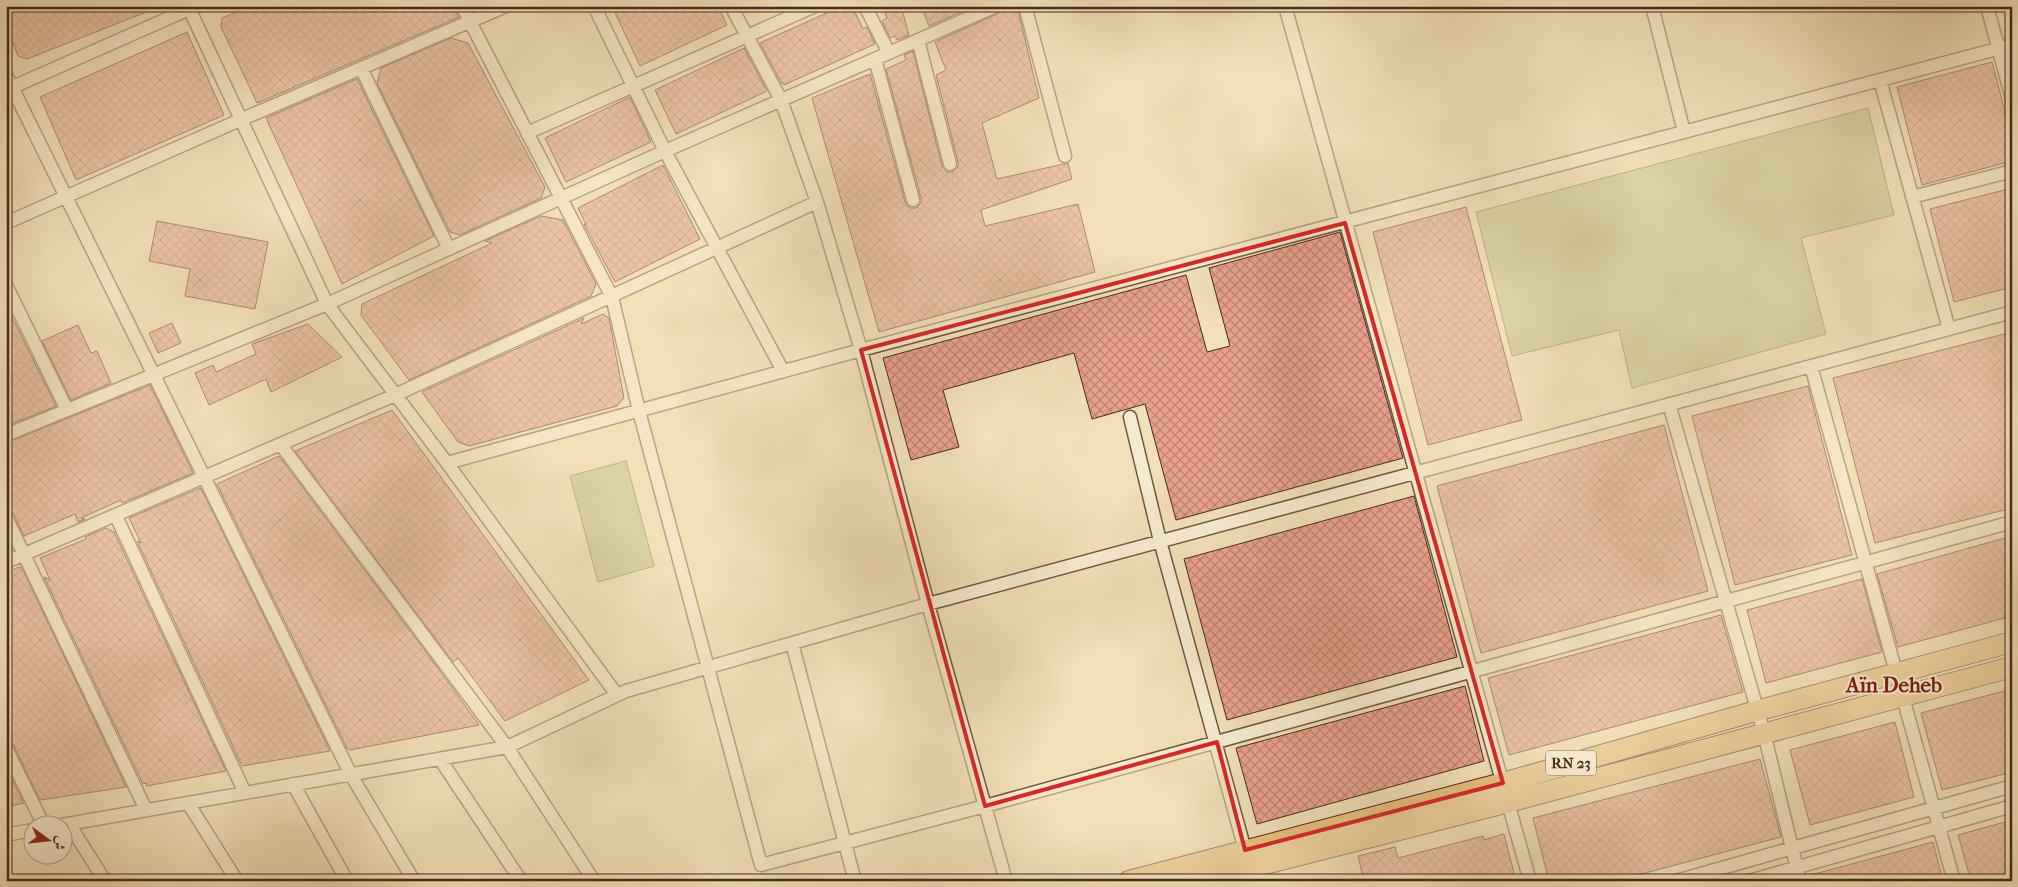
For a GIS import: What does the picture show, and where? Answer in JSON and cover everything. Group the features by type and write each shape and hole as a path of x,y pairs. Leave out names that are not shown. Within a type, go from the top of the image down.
{"main road":[{"name":"RN 23","path":"1198,881 1506,792 1756,710 2012,642"},
{"name":"RN 23","path":"1129,881 1245,850 1764,733 2012,667"}],"street":[{"path":"462,6 612,296 639,410 761,865 985,806 2012,522"},
{"path":"7,220 66,198 240,120 506,6"},
{"path":"594,6 665,151 783,371"},
{"path":"731,6 781,100 817,202 861,350 928,604 1006,881"},
{"path":"527,132 634,87 815,6"},
{"path":"865,6 889,53"},
{"path":"6,435 327,304 665,151 996,6"},
{"path":"1025,6 1064,156"},
{"path":"1285,6 1530,881"},
{"path":"1652,6 1684,132"},
{"path":"1987,6 2012,99"},
{"path":"9,89 191,7 240,120 327,304 447,463 617,695"},
{"path":"918,40 950,164"},
{"path":"447,463 861,350 2012,45"},
{"path":"874,59 913,200"},
{"path":"361,68 449,249"},
{"path":"6,75 9,89 66,198 351,775 410,879"},
{"path":"1880,80 1949,329"},
{"path":"1912,197 2012,171"},
{"path":"6,562 395,395 817,202"},
{"path":"6,285 67,410"},
{"path":"72,823 507,747 626,691 792,643 1160,541 2012,312"},
{"path":"1811,366 1954,881"},
{"path":"1669,404 1764,733 1800,881"},
{"path":"1130,417 1160,541 1217,742 1245,850"},
{"path":"281,445 507,747 594,881"},
{"path":"6,516 146,810"},
{"path":"116,516 245,793"},
{"path":"792,643 855,881"},
{"path":"6,748 38,814"},
{"path":"440,759 521,881"},
{"path":"293,784 347,881"},
{"path":"1676,881 2012,786"},
{"path":"188,803 237,881"},
{"path":"1749,881 2012,806"},
{"path":"6,834 22,832"},
{"path":"72,833 105,881"}],"highlighted area":[{"path":"1345,223 1503,783 1245,850 1217,742 985,806 861,350"}],"green space":[{"path":"1868,108 1894,215 1801,238 1826,334 1632,388 1619,330 1512,356 1476,212"},
{"path":"626,461 654,566 598,582 570,476"}],"building":[{"path":"6,6 159,7 27,59 18,56 6,25"},
{"path":"250,6 453,6 459,17 257,103 221,27 222,18"},
{"path":"612,6 718,6 727,25 640,66"},
{"path":"842,6 852,6 863,29 867,27 875,44 784,85 784,83 782,84 760,43"},
{"path":"882,6 901,6 909,35 897,40 895,36 890,38 882,21 887,18"},
{"path":"921,6 975,6 929,26"},
{"path":"1004,6 1017,6 1039,98 982,123 997,179 1068,163 1072,179 981,210 985,226 1078,204 1095,272 879,332 812,98 870,74 905,202 910,208 916,208 921,203 921,198 886,69 906,60 904,55 913,51 942,166 947,172 952,172 958,167 958,162 936,75 946,70 935,42 999,13"},
{"path":"187,32 224,115 76,180 40,97"},
{"path":"451,38 468,43 545,187 541,198 460,235 450,232 377,83 381,68"},
{"path":"744,48 767,91 676,134 655,90"},
{"path":"1992,62 2012,138 2012,161 1922,185 1897,87"},
{"path":"357,79 434,236 342,284 266,118"},
{"path":"630,97 651,142 566,182 545,138"},
{"path":"663,165 700,239 615,282 584,224 586,225 578,208"},
{"path":"2012,188 2012,287 1954,302 1930,209"},
{"path":"1466,207 1522,420 1428,445 1373,232"},
{"path":"541,216 563,220 596,284 591,296 409,380 361,315 362,304 492,243 485,241"},
{"path":"157,221 268,242 255,309 185,296 190,269 149,261"},
{"path":"1340,232 1403,458 1176,520 1145,404 1092,419 1074,353 943,390 959,447 911,460 883,358 1186,275 1207,352 1230,346 1209,268"},
{"path":"6,305 56,406 6,426"},
{"path":"603,314 609,318 624,398 617,406 469,446 458,442 422,392 584,318 581,324"},
{"path":"172,323 181,343 158,353 149,333"},
{"path":"308,324 342,357 271,392 266,379 209,405 195,373 213,365 216,372 256,354 252,344"},
{"path":"78,325 91,353 97,351 111,383 71,400 42,341"},
{"path":"2012,332 2012,508 1875,543 1833,378"},
{"path":"150,385 193,473 122,503 121,500 81,518 85,519 78,522 75,514 24,536 13,513 6,509 6,443"},
{"path":"1808,386 1852,555 1735,585 1692,416"},
{"path":"392,410 589,680 505,721 458,658 453,662 295,451"},
{"path":"1664,425 1708,591 1481,653 1437,486"},
{"path":"279,456 479,725 350,750 347,748 217,484"},
{"path":"200,488 330,751 242,766 137,541 141,543 129,518"},
{"path":"1414,496 1457,657 1227,720 1184,559"},
{"path":"106,528 114,532 226,771 147,786 146,783 143,784 44,577 50,580 40,558 86,539 85,537"},
{"path":"2012,536 2012,616 1898,647 1877,574"},
{"path":"19,567 22,568 126,787 40,800 13,744 6,740 6,573"},
{"path":"1862,579 1882,652 1766,683 1747,610"},
{"path":"1721,615 1743,692 1509,755 1488,678"},
{"path":"1465,686 1484,761 1257,824 1236,748"},
{"path":"2012,689 2012,772 1942,790 1921,713"},
{"path":"1895,722 1914,797 1810,825 1790,750"},
{"path":"1760,759 1781,837 1615,881 1549,881 1533,818"},
{"path":"6,767 24,803 6,807"},
{"path":"2012,820 2012,881 1971,881 1958,835"},
{"path":"1504,834 1516,881 1364,881 1358,856 1395,847 1398,858 1483,836 1484,840"},
{"path":"1933,842 1943,881 1808,881 1807,876"}],"district":[{"name":"Aïn Deheb","path":"1894,685"}]}
